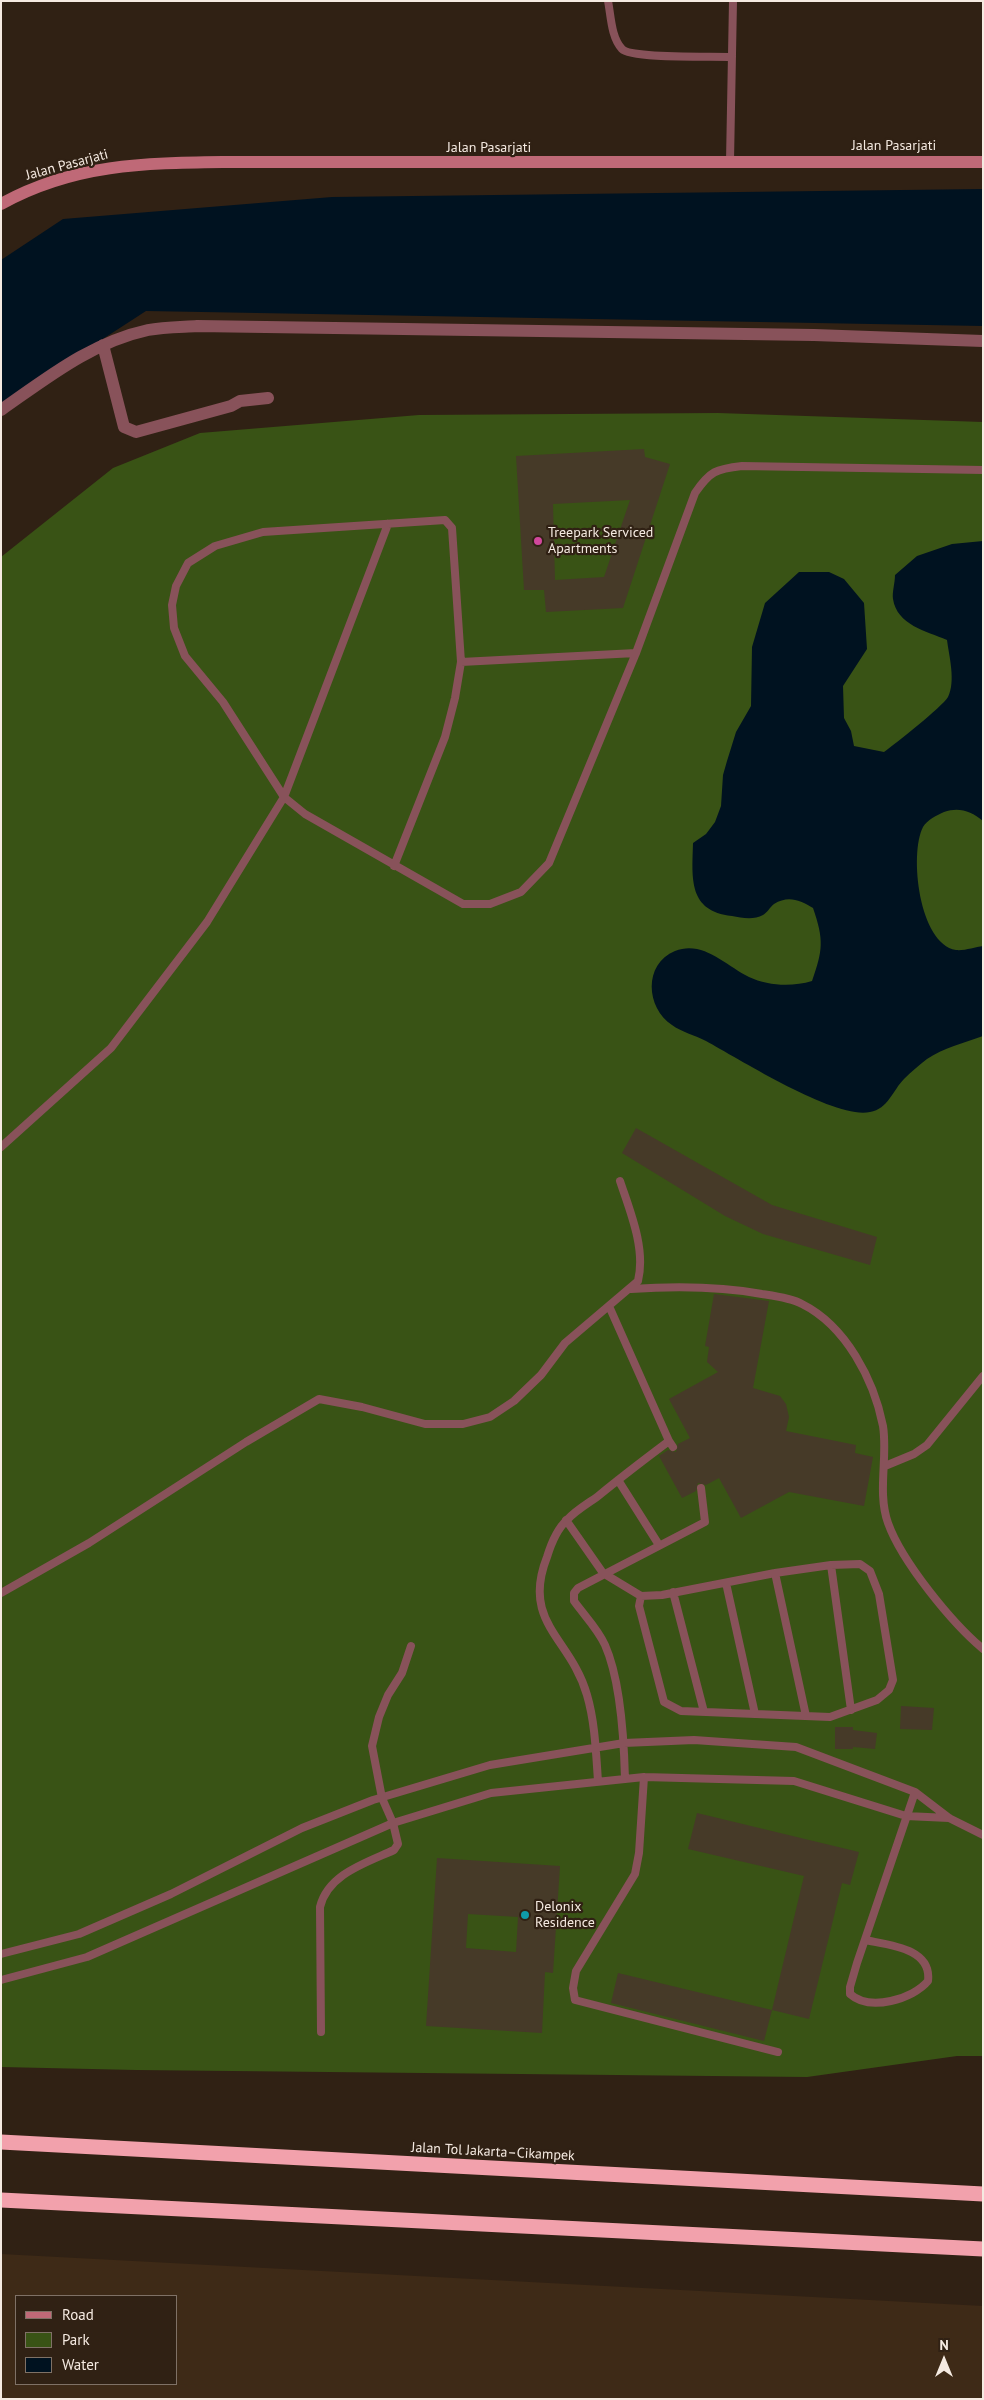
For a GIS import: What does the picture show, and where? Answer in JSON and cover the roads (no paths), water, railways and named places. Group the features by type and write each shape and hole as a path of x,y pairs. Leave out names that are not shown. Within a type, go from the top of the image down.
{"highway":[{"name":"Jalan Tol Jakarta–Cikampek","path":"1,2142 983,2194"},
{"path":"1,2200 983,2249"}],"main road":[{"name":"Jalan Pasarjati","path":"1,204 21,193 69,177 135,164 730,161 983,162"}],"street":[{"path":"1,410 70,363 103,344 148,330 197,326 794,335 983,341"},
{"path":"103,344 124,427 129,430 136,432 231,406 240,401 268,398"}],"lane":[{"path":"608,1 616,40 626,52 641,55 732,57"},
{"path":"730,161 733,1"},
{"path":"394,866 446,737 455,698 460,662 452,528 445,520 263,532 215,546 188,563 176,586 172,605 174,628 185,656 223,702 284,797 305,814 394,866 463,904 490,904 520,892 549,863 636,652 695,493 706,476 719,468 742,466 983,470"},
{"path":"1,1147 110,1048 207,922 284,797 388,524"},
{"path":"460,662 636,652"},
{"path":"1,1593 89,1543 246,1442 319,1399 362,1407 425,1424 463,1424 490,1417 521,1394 541,1375 566,1343 638,1281 640,1272 636,1235 620,1181"},
{"path":"631,1289 672,1286 716,1286 800,1303 817,1312 832,1326 848,1345 878,1404 886,1444 883,1486 888,1522 905,1558 963,1632 983,1649"},
{"path":"598,1781 596,1748 587,1695 573,1660 554,1635 542,1612 538,1592 541,1570 550,1548 566,1520 618,1480 671,1444 609,1306"},
{"path":"885,1466 914,1454 927,1445 983,1376"},
{"path":"618,1480 659,1545"},
{"path":"625,1779 624,1744 613,1674 604,1644 574,1601 574,1593 578,1588 603,1573 705,1522 700,1488"},
{"path":"566,1520 603,1573 641,1596 726,1583 775,1573 831,1565 860,1564 870,1571 879,1594 893,1680 889,1690 877,1700 830,1717 681,1711 664,1702 639,1606 641,1596"},
{"path":"831,1565 851,1710"},
{"path":"775,1573 806,1716"},
{"path":"726,1583 755,1714"},
{"path":"672,1592 704,1712"},
{"path":"321,2032 320,1907 323,1896 343,1874 394,1850 398,1844 393,1823 382,1798 372,1746 379,1717 388,1695 402,1673 411,1646"},
{"path":"1,1954 79,1934 171,1894 302,1828 382,1798 490,1765 624,1744 694,1740 796,1747 915,1792 949,1818 983,1835"},
{"path":"644,1777 639,1854 635,1874 576,1971 573,1988 575,2000 778,2052"},
{"path":"1,1980 87,1957 393,1823 491,1793 644,1777 794,1781 906,1816 949,1818"},
{"path":"865,1940 905,1949 923,1960 929,1970 928,1981 913,1994 884,2002 856,1999 850,1994 850,1987 865,1940 915,1792"}],"water":[{"path":"983,189 983,326 146,311 1,405 1,260 63,219 332,197"},
{"path":"983,541 983,821 969,812 960,810 944,812 935,816 923,827 917,857 920,896 933,932 943,944 956,950 983,946 983,1036 933,1055 900,1083 881,1107 870,1112 855,1112 812,1098 676,1027 663,1017 657,1008 653,998 653,976 657,966 665,957 685,948 704,951 714,955 749,977 772,984 788,985 812,981 816,970 821,945 813,908 799,901 789,899 779,901 764,914 756,918 718,913 707,908 700,900 693,881 693,843 706,834 715,822 721,806 723,775 736,732 751,706 752,647 765,603 799,572 829,572 844,579 864,603 867,649 843,686 844,718 851,731 854,746 884,752 944,702 948,697 951,684 947,640 914,626 900,615 893,599 895,575 917,556 952,544"}],"place":[{"name":"Treepark Serviced Apartments","path":"538,541"},
{"name":"Delonix Residence","path":"525,1915"}]}
